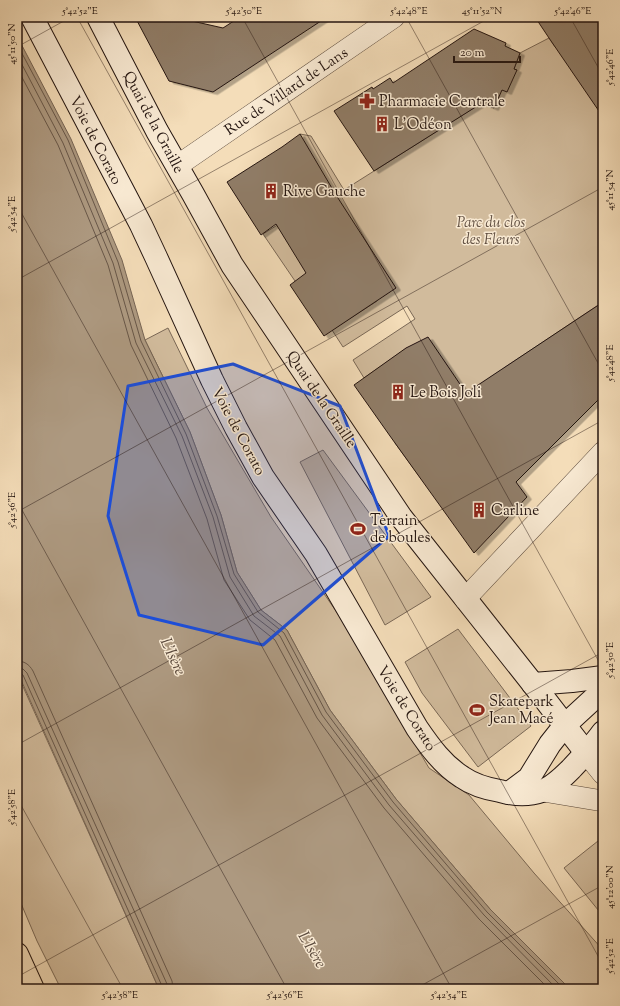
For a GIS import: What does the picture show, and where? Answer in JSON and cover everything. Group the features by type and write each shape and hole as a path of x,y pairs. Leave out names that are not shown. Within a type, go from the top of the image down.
{"highway":[{"path":"17,954 33,989"}],"street":[{"name":"Voie de Corato","path":"32,17 141,225 212,380 236,428 263,477 316,554 417,728 432,750 450,768 463,778 493,790 523,795 543,791 553,785 587,754 603,732"},
{"name":"Quai de la Graille","path":"98,17 157,131 236,271 401,517 587,754"},
{"name":"Rue de Villard de Lans","path":"177,166 394,17"},
{"path":"465,599 603,452"},
{"path":"533,684 603,677"},
{"path":"509,793 529,778 550,744 565,726 603,690"},
{"path":"587,754 603,774"},
{"name":"Voie de Corato","path":"543,791 603,801"}],"highlighted area":[{"path":"233,364 340,406 389,536 263,645 139,615 108,516 128,386"}],"green space":[{"name":"Parc du clos des Fleurs","path":"599,17 603,110 599,113 603,118 603,275 601,277 603,279 603,302 504,368 422,480 395,443 455,403 407,348 364,378 353,360 415,319 407,306 343,347 332,330 377,301 295,281 263,234 316,201 300,134 311,136 344,190 502,90 517,70 514,69 520,53 549,38 555,47"},
{"path":"168,328 207,408 271,517 338,614 429,768 469,795 534,873 603,950 603,989 570,989 490,909 396,799 330,710 287,630 261,610 237,572 221,515 190,432 145,340"},
{"name":"Terrain de boules","path":"323,450 431,597 385,625 300,462"},
{"name":"Skatepark Jean Macé","path":"458,629 531,726 478,767 422,693 405,662"},
{"path":"17,671 159,989 61,989 37,941 17,894"},
{"path":"603,837 603,916 564,868"}],"water":[{"name":"L'Isère","path":"17,36 71,139 122,260 145,340 190,432 221,515 237,572 261,610 287,630 330,710 396,799 490,909 570,989 159,989 17,671"}],"building":[{"path":"135,17 182,17 183,19 223,28 240,17 327,17 213,92 169,81"},
{"path":"535,17 603,17 603,117 549,38"},
{"path":"474,29 506,43 505,46 520,53 514,69 517,70 507,92 502,90 494,108 482,103 374,171 334,111 372,87 373,89 390,78 393,83"},
{"path":"300,134 336,195 396,288 324,336 290,285 306,273 276,224 261,235 227,182"},
{"path":"603,302 603,395 516,482 527,497 474,553 354,385 406,348 428,337 466,393"}],"place":[{"name":"Pharmacie Centrale","path":"367,101"},
{"name":"L'Odéon","path":"382,124"},
{"name":"Rive Gauche","path":"271,191"},
{"name":"Le Bois Joli","path":"398,392"},
{"name":"Carline","path":"479,510"},
{"name":"Terrain de boules","path":"358,529"},
{"name":"Skatepark Jean Macé","path":"477,710"}]}
